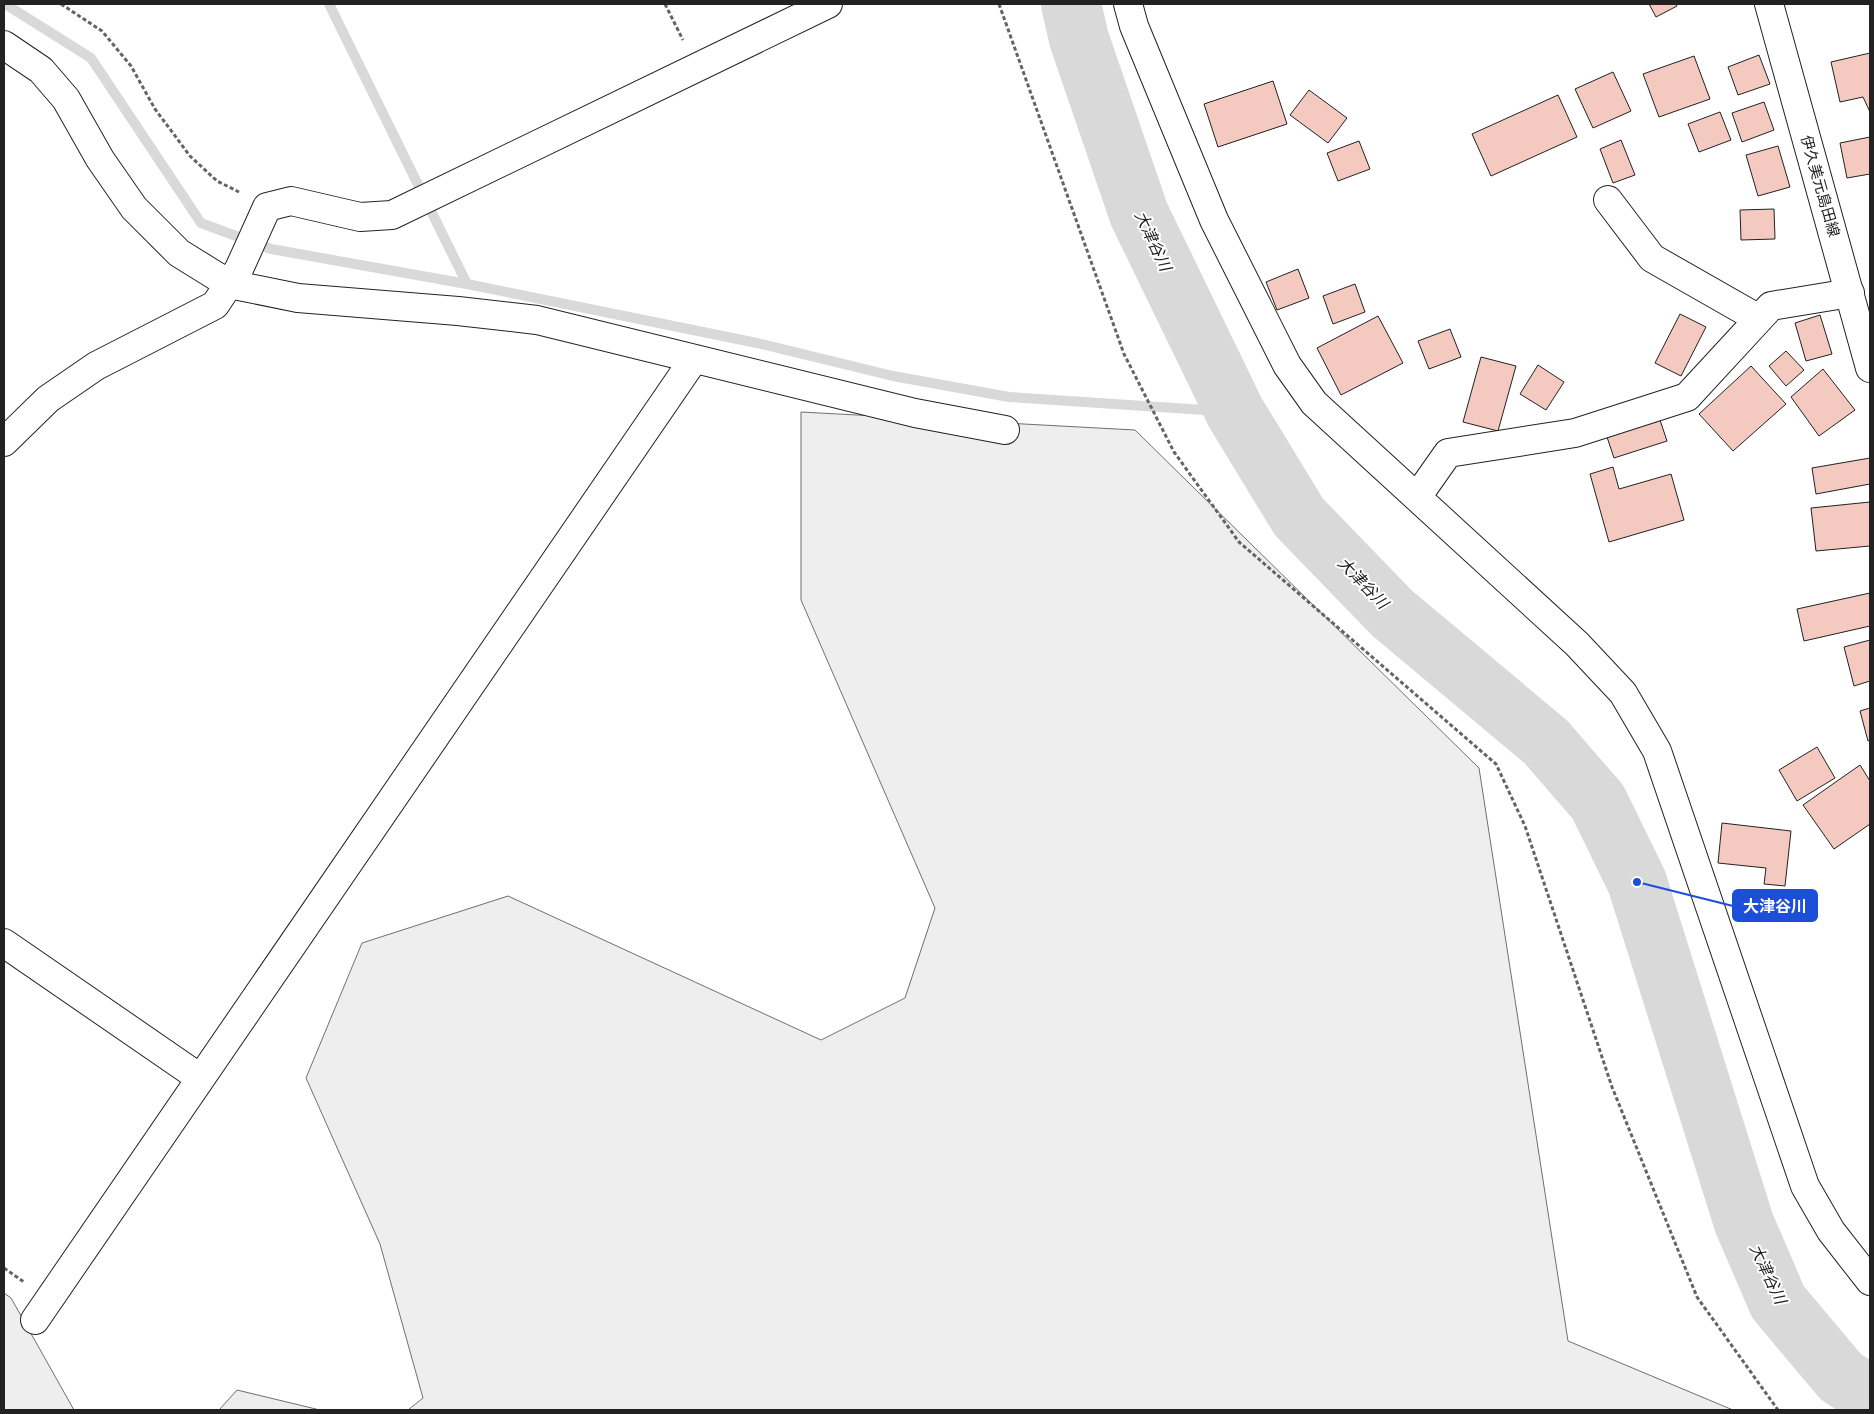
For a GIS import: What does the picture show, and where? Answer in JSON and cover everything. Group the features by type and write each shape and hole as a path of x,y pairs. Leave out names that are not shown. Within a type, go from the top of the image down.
{"street":[{"path":"4,442 48,399 96,366 215,305 234,277 265,213 291,201 360,217 392,215 828,4"},
{"path":"1128,4 1134,26 1214,220 1287,365 1314,403 1577,644 1623,693 1657,750 1805,1186 1831,1231 1870,1281"},
{"name":"伊久美元島田線","path":"1769,4 1870,368"},
{"path":"4,45 41,70 66,99 100,159 134,208 179,253 234,277 298,298 458,311 537,320 915,413 1005,430"},
{"path":"1608,200 1652,258 1759,319"},
{"path":"1417,497 1448,453 1575,433 1687,397 1771,306 1850,293"},
{"path":"35,1320 694,359"},
{"path":"4,943 200,1078"}],"path":[{"path":"61,4 102,31 126,59 156,109 190,156 217,181 265,213"},
{"path":"665,4 696,68"},
{"path":"999,4 1124,354 1174,452 1238,542 1496,764 1525,826 1612,1087 1697,1297 1778,1410"}],"shaded area":[{"path":"801,412 1135,430 1479,768 1568,1341 1733,1410 408,1410 423,1398 380,1244 306,1078 362,943 508,896 821,1040 905,998 935,908 801,600"},
{"path":"4,1293 11,1298 74,1410 4,1410"},
{"path":"237,1390 320,1410 219,1410"}],"building":[{"path":"1649,4 1676,4 1677,6 1656,17"},
{"path":"1870,53 1870,112 1863,97 1840,102 1831,62"},
{"path":"1759,55 1770,84 1738,95 1728,67"},
{"path":"1694,56 1710,99 1659,117 1643,74"},
{"path":"1613,72 1631,111 1593,128 1575,89"},
{"path":"1273,81 1287,124 1218,147 1204,104"},
{"path":"1309,90 1347,118 1328,143 1290,115"},
{"path":"1558,95 1577,137 1491,176 1472,134"},
{"path":"1764,102 1774,130 1742,142 1732,113"},
{"path":"1720,112 1731,140 1699,152 1688,124"},
{"path":"1870,137 1870,174 1847,178 1840,143"},
{"path":"1621,140 1635,175 1613,183 1600,149"},
{"path":"1359,141 1370,169 1338,181 1327,153"},
{"path":"1778,146 1790,187 1758,196 1746,155"},
{"path":"1774,209 1775,239 1741,240 1740,210"},
{"path":"1298,269 1309,298 1277,310 1266,282"},
{"path":"1355,284 1365,312 1333,324 1323,296"},
{"path":"1680,314 1706,327 1681,376 1655,363"},
{"path":"1820,315 1832,354 1806,361 1795,323"},
{"path":"1378,316 1403,363 1341,395 1317,348"},
{"path":"1450,329 1461,357 1429,369 1418,341"},
{"path":"1786,351 1804,370 1786,386 1769,366"},
{"path":"1481,357 1516,366 1498,431 1463,422"},
{"path":"1538,365 1564,382 1546,410 1520,394"},
{"path":"1751,366 1786,404 1733,451 1699,414"},
{"path":"1823,369 1855,410 1819,436 1791,397"},
{"path":"1658,414 1667,441 1614,458 1605,431"},
{"path":"1870,458 1870,484 1816,494 1812,468"},
{"path":"1613,467 1619,489 1671,474 1684,520 1609,542 1590,474"},
{"path":"1870,502 1870,546 1816,551 1811,508"},
{"path":"1870,593 1870,626 1804,641 1797,609"},
{"path":"1870,640 1870,681 1854,686 1844,647"},
{"path":"1870,708 1870,740 1868,741 1860,711"},
{"path":"1817,747 1835,778 1797,801 1779,770"},
{"path":"1860,765 1870,781 1870,824 1834,849 1803,805"},
{"path":"1722,823 1791,831 1785,886 1764,884 1766,868 1718,863"}],"waterway":[{"path":"5,4 91,58 201,223 271,249 467,284 757,343 893,376 1009,397 1235,412"},
{"path":"329,4 467,284"},
{"name":"大津谷川","path":"1071,4 1079,39 1139,214 1235,412 1299,517 1392,613 1546,742 1598,802 1637,882 1744,1223 1778,1302 1841,1377 1870,1395"}],"place":[{"name":"大津谷川","path":"1637,882"}]}
